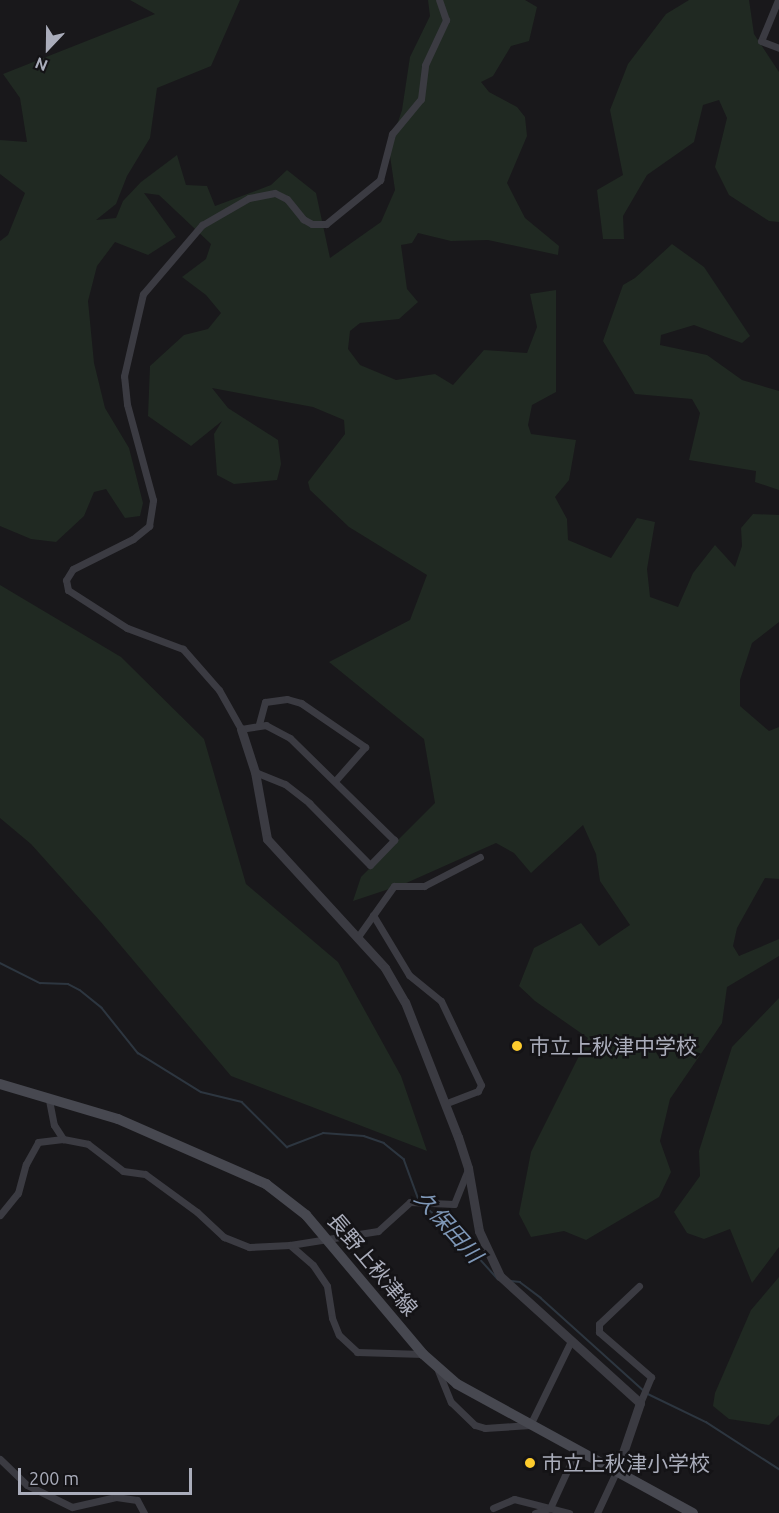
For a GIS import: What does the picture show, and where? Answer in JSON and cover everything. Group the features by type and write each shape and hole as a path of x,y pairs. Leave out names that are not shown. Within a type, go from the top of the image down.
{"main road":[{"name":"長野上秋津線","path":"0,1084 118,1119 266,1184 289,1199 328,1240 437,1368 478,1398 617,1470 693,1513"}],"street":[{"path":"439,0 446,20 425,65 421,99 392,134 380,180 326,224 312,225 303,219 287,199 275,193 249,198 202,225 143,294 137,310 124,376 127,404 153,500 149,526 133,539 73,569 67,586 127,628 183,649 219,690 241,729 255,772 267,839 395,982 446,1102 468,1168 479,1231 500,1276 570,1343 640,1403"},
{"path":"778,0 761,41 779,48"},
{"path":"259,724 265,702 287,699 301,703 365,747 335,781"},
{"path":"241,729 259,724 290,738 394,840 370,865 301,796 285,784 255,772"},
{"path":"357,938 394,886 424,886 480,856"},
{"path":"373,915 409,975 441,1001 481,1085 478,1091 446,1102"},
{"path":"49,1100 54,1125 63,1138"},
{"path":"0,1215 18,1192 26,1164 38,1142 63,1138 96,1148 123,1171 145,1174 197,1212 224,1237 249,1246 290,1245 378,1232 410,1202 454,1204 468,1168"},
{"path":"290,1245 313,1265 327,1286 332,1318 339,1335 357,1352 423,1354"},
{"path":"597,1513 617,1470 651,1377 599,1332 599,1324 639,1286"},
{"path":"437,1368 451,1402 475,1425 485,1428 530,1425 570,1343"},
{"path":"535,1513 550,1508 577,1449"},
{"path":"0,1459 27,1485 72,1507 116,1497 137,1500 144,1513"},
{"path":"493,1508 514,1500 569,1513"}],"shaded area":[{"path":"130,0 240,0 211,66 157,88 150,138 127,176 116,204 96,220 116,218 123,201 141,182 177,155 186,185 207,186 215,206 271,185 287,170 316,193 330,258 381,222 395,190 389,149 402,110 410,57 430,16 428,0 525,0 537,7 529,41 511,46 493,76 481,82 489,92 517,107 525,117 527,136 507,183 525,218 559,246 558,255 488,240 451,241 418,233 412,243 401,245 407,289 418,302 399,319 360,323 350,331 348,349 360,365 396,380 435,374 453,385 484,350 527,353 537,327 530,294 556,290 556,392 532,405 528,425 531,434 576,440 569,480 555,497 567,519 568,540 611,558 637,518 655,522 647,569 650,597 678,607 693,573 715,545 735,567 742,546 741,528 753,514 779,515 779,622 752,643 740,680 740,706 769,731 779,727 779,879 765,878 737,928 733,946 739,956 779,939 779,956 727,987 722,1023 670,1099 660,1141 671,1172 659,1197 586,1240 564,1231 531,1237 519,1214 531,1152 588,1038 535,1001 519,986 534,948 581,923 599,946 630,925 600,881 596,854 583,825 531,873 514,853 496,843 404,884 353,901 361,877 435,803 424,739 329,662 410,620 427,575 349,527 310,490 308,482 345,434 344,420 313,407 212,388 228,408 278,440 281,464 277,480 234,484 217,475 214,434 222,421 191,446 148,416 150,366 184,335 208,329 221,313 206,295 182,277 206,259 211,244 159,195 144,193 176,237 148,255 115,242 97,266 88,301 94,363 105,408 129,448 143,503 140,516 125,518 106,489 94,492 84,516 56,542 31,539 0,526 0,241 8,235 25,193 0,174 0,140 27,142 20,98 3,74 155,14"},
{"path":"689,0 749,0 754,34 779,72 779,222 769,221 729,195 715,167 727,118 719,100 703,105 694,142 647,175 623,216 624,239 603,239 597,190 623,175 610,110 628,64 666,14"},
{"path":"672,244 704,267 750,336 742,343 694,325 661,335 660,345 707,355 742,380 779,391 779,490 755,482 756,471 689,460 700,413 692,399 635,394 603,341 623,285 635,278"},
{"path":"0,585 121,657 204,739 246,884 338,962 401,1076 427,1151 231,1076 100,921 31,844 0,818"},
{"path":"779,998 779,1247 752,1283 730,1229 704,1239 687,1233 674,1212 700,1176 699,1151 732,1047"},
{"path":"779,1277 779,1415 769,1425 729,1419 713,1406 715,1393 751,1310"}],"waterway":[{"name":"久保田川","path":"0,963 40,983 68,984 80,990 102,1008 138,1053 201,1092 242,1102 287,1147 323,1133 364,1136 384,1143 404,1159 419,1200"},
{"name":"久保田川","path":"424,1206 451,1227 498,1279"},
{"name":"久保田川","path":"511,1281 520,1282 541,1298 643,1390"},
{"name":"久保田川","path":"646,1393 706,1422 779,1469"}],"place":[{"name":"市立上秋津中学校","path":"517,1046"},
{"name":"市立上秋津小学校","path":"530,1463"}]}
